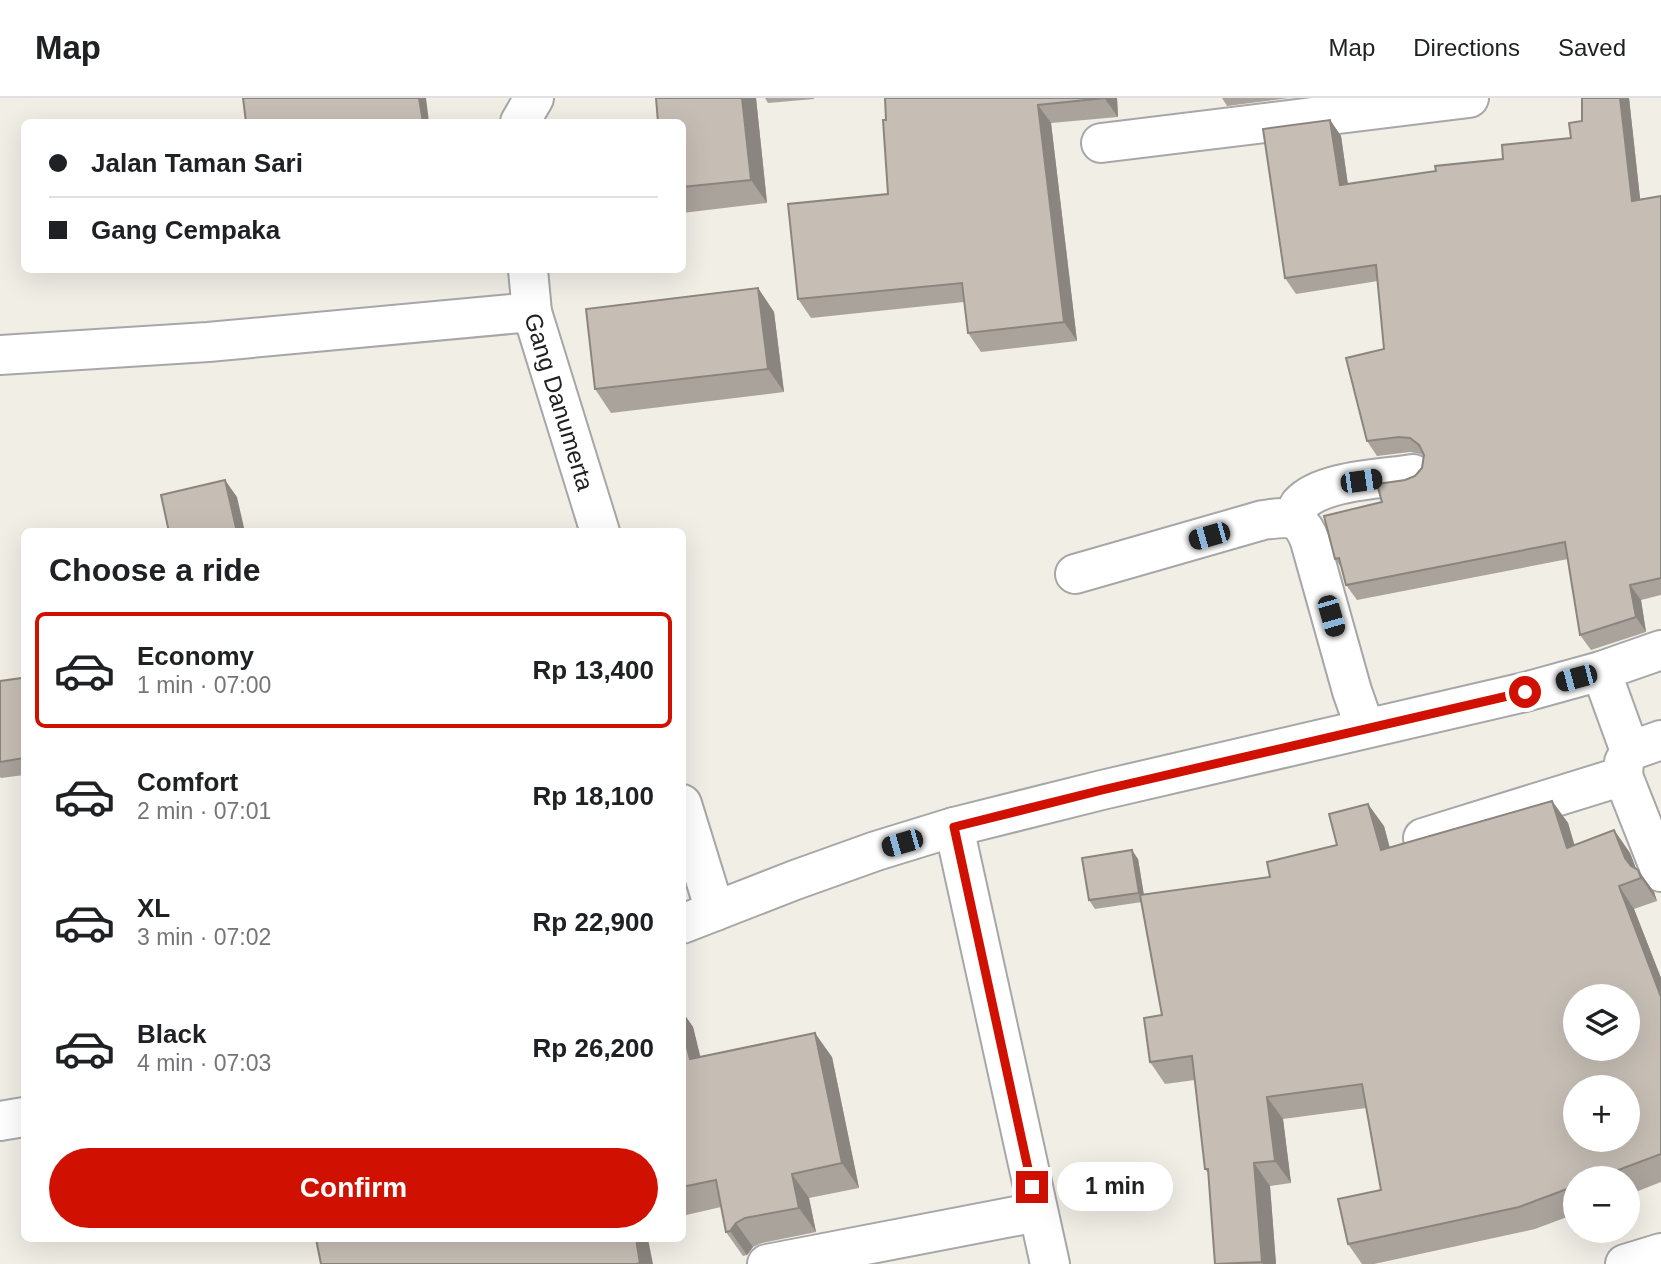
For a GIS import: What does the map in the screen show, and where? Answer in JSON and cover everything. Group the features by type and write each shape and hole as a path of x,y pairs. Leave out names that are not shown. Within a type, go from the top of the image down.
{"street":[{"path":"522,119 534,98"},
{"path":"1101,143 1469,98"},
{"name":"Gang Danumerta","path":"528,273 533,312 599,528"},
{"path":"0,355 208,342 533,312"},
{"path":"1293,519 1299,506 1311,496 1335,485 1413,474"},
{"path":"1075,574 1263,520 1293,519 1303,525 1310,541 1365,728"},
{"path":"686,831 699,918 876,850 954,827 1525,692 1601,671 1661,650"},
{"path":"1601,671 1638,756 1661,873"},
{"path":"1423,838 1638,756"},
{"path":"954,827 1050,1264"},
{"path":"0,1121 21,1117"},
{"path":"766,1264 1037,1212"},
{"path":"1625,1264 1661,1253"}],"building":[{"path":"243,98 419,98 422,119 246,119"},
{"path":"656,98 742,98 751,180 686,187 686,119 658,119"},
{"path":"885,98 1105,98 1038,105 1064,322 968,333 962,283 798,299 788,204 888,194 883,120 886,120"},
{"path":"1582,98 1620,98 1632,201 1661,196 1661,578 1630,585 1636,617 1580,635 1565,542 1346,585 1339,558 1335,559 1324,516 1382,502 1377,484 1415,476 1422,468 1424,455 1419,445 1410,438 1367,441 1346,358 1384,349 1376,265 1285,278 1263,129 1330,120 1340,185 1436,171 1435,166 1503,159 1502,145 1571,138 1569,123 1582,121"},
{"path":"758,288 768,369 595,389 586,309"},
{"path":"225,480 236,528 168,528 161,495"},
{"path":"21,678 21,758 0,762 0,681"},
{"path":"1552,801 1567,848 1614,830 1625,858 1638,870 1641,878 1619,886 1661,997 1661,1154 1629,1166 1563,1166 1563,1190 1519,1207 1348,1244 1338,1199 1381,1190 1362,1084 1267,1097 1275,1161 1254,1163 1262,1262 1215,1264 1208,1169 1205,1169 1192,1056 1150,1062 1144,1018 1162,1015 1140,895 1270,877 1267,862 1337,845 1329,814 1368,804 1381,850"},
{"path":"1132,850 1139,893 1089,900 1082,858"},
{"path":"815,1033 842,1163 792,1174 799,1208 745,1218 726,1232 716,1180 686,1186 686,1044 690,1059"},
{"path":"317,1242 636,1242 640,1263 636,1264 321,1264"}],"route":[{"path":"1032,1187 954,827 1525,692"}]}
